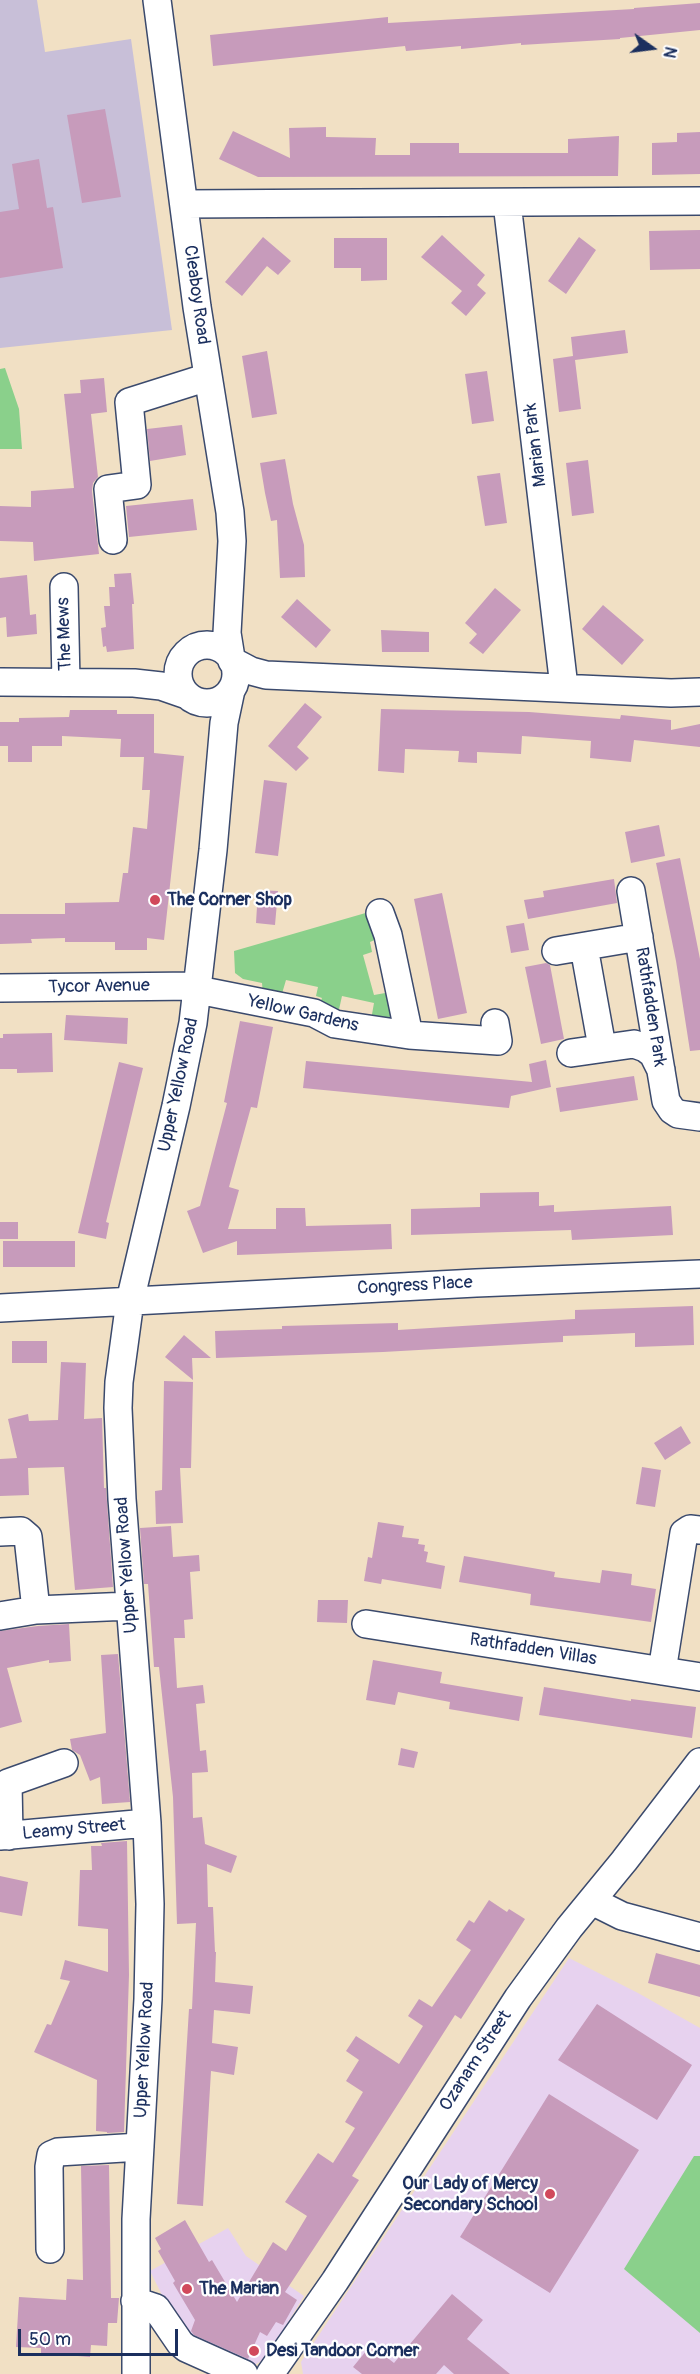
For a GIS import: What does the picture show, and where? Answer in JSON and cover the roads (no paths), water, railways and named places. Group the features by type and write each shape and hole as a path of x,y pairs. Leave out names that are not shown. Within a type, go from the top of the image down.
{"street":[{"name":"Cleaboy Road","path":"157,0 208,377 230,512 231,590 227,633 232,674"},
{"path":"185,204 700,201"},
{"name":"Marian Park","path":"507,203 564,687"},
{"path":"113,540 108,489 137,485 129,402 208,377"},
{"name":"The Mews","path":"64,586 66,682"},
{"name":"Cleaboy Road","path":"193,652 223,614 231,590"},
{"path":"120,682 145,676 193,652 218,648 232,674"},
{"path":"193,652 180,663 178,677 180,684 193,699"},
{"path":"232,674 252,678 266,675 671,693 700,692"},
{"path":"0,682 120,682 155,685 205,703 220,700 232,674"},
{"name":"Upper Yellow Road","path":"136,2374 136,2219 150,1949 147,1823 130,1606 118,1408 122,1348 130,1301 176,1106 198,988 232,674"},
{"name":"Upper Yellow Road","path":"193,699 209,716 217,731 221,764"},
{"name":"Rathfadden Park","path":"631,891 666,1101 672,1110 682,1115 700,1117"},
{"path":"380,913 393,957 408,1035"},
{"name":"Rathfadden Park","path":"556,951 639,937"},
{"path":"584,946 602,1047"},
{"name":"Tycor Avenue","path":"0,988 198,988"},
{"name":"Yellow Gardens","path":"198,988 314,1013 335,1024 408,1035 498,1041 495,1023"},
{"name":"Rathfadden Park","path":"571,1053 627,1043 640,1045 653,1054 662,1077"},
{"name":"Congress Place","path":"0,1308 476,1283 700,1274"},
{"path":"662,1671 684,1533 690,1528 700,1530"},
{"path":"0,1532 18,1530 27,1534 30,1544 36,1610"},
{"path":"0,1616 36,1610 130,1606"},
{"name":"Rathfadden Villas","path":"366,1624 700,1677"},
{"name":"Ozanam Street","path":"270,2374 335,2281 518,1998 569,1928 592,1902 700,1762"},
{"path":"4,1836 8,1783 64,1763"},
{"name":"Leamy Street","path":"4,1836 147,1823"},
{"path":"592,1902 622,1916 700,1937"},
{"path":"50,2249 49,2167 51,2155 58,2152 140,2147"},
{"path":"135,2301 156,2308 186,2348 243,2374"}],"place":[{"name":"The Corner Shop","path":"155,900"},
{"name":"Our Lady of Mercy Secondary School","path":"550,2194"},
{"name":"The Marian","path":"187,2289"},
{"name":"Desi Tandoor Corner","path":"254,2351"}]}
